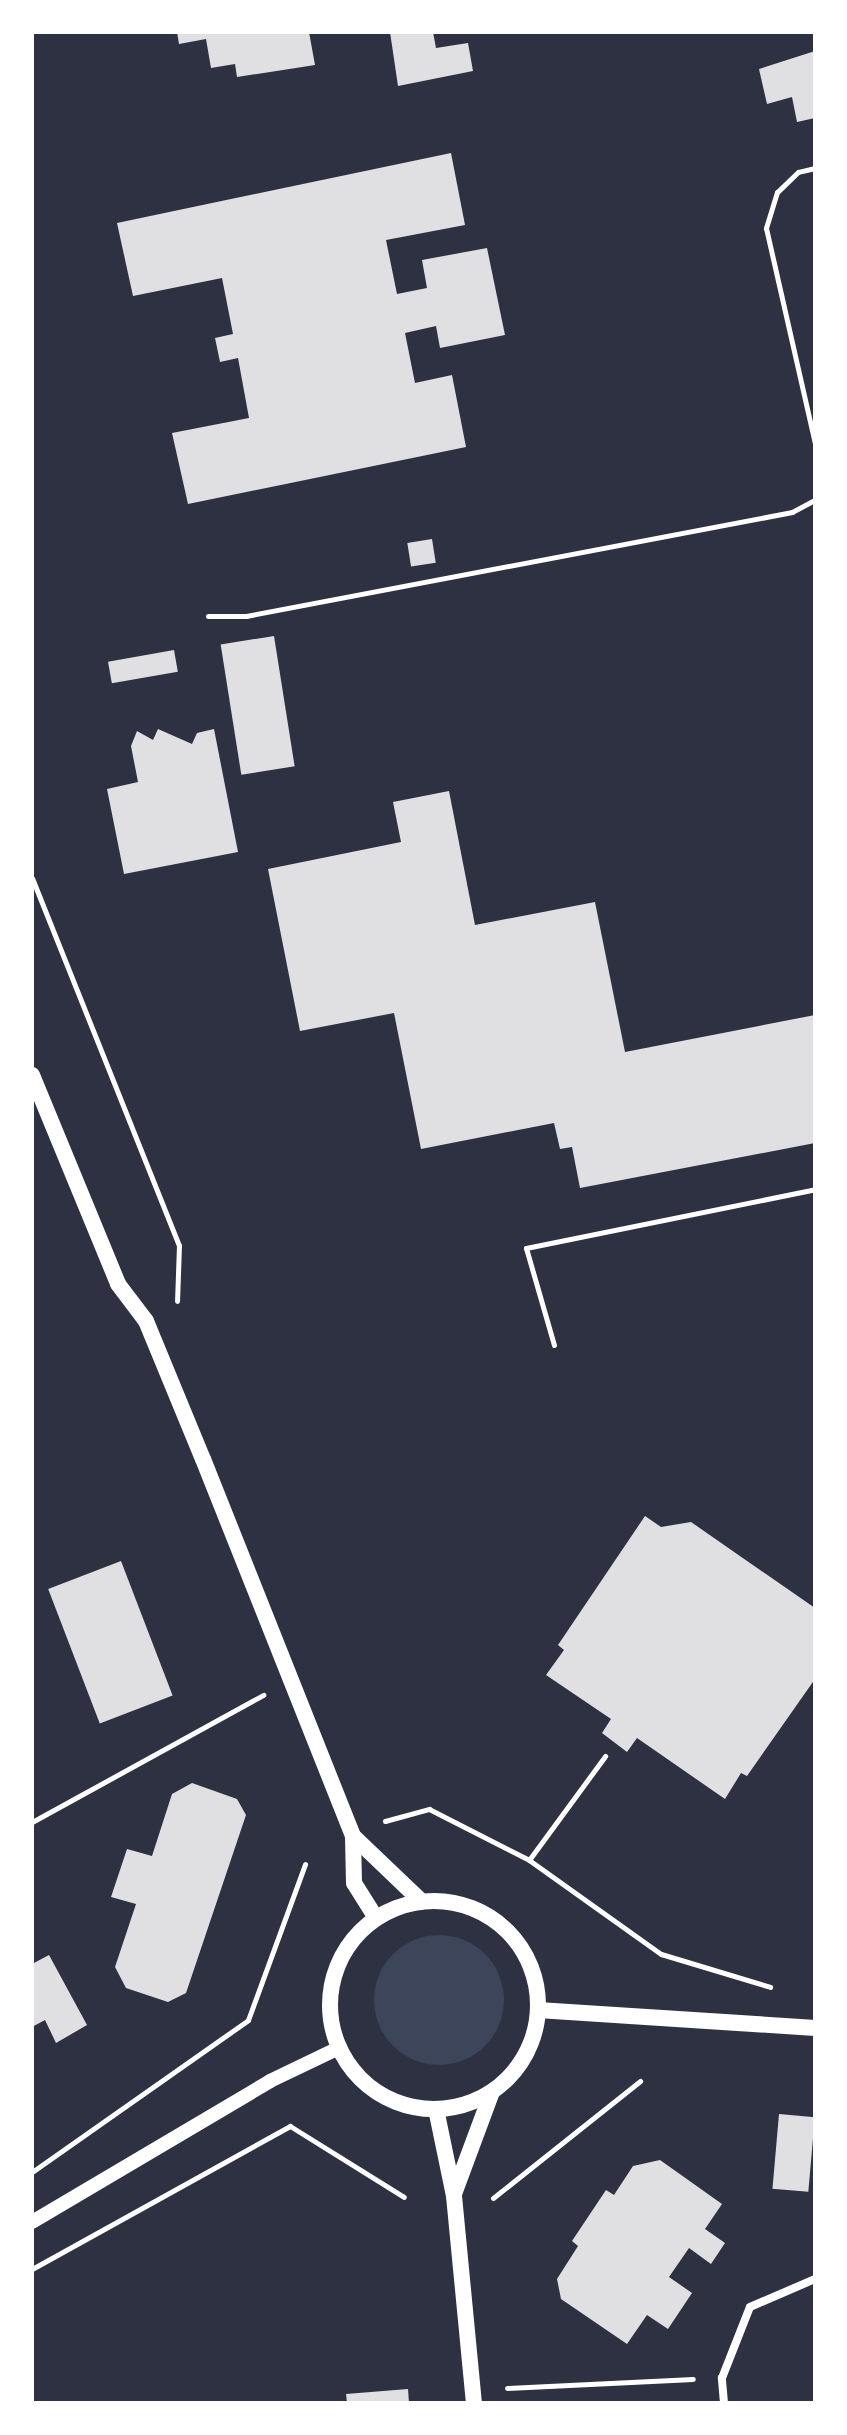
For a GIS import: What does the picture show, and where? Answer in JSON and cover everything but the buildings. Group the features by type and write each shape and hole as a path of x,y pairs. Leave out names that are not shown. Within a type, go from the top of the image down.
{"main road":[{"path":"32,1075 118,1284 146,1321 353,1836 354,1883 376,1918"},
{"path":"353,1836 422,1902"},
{"path":"454,2196 492,2092 520,2065 538,2010 529,1962 499,1923 454,1903 422,1902 376,1918 346,1948 331,1987 330,2008 339,2048 369,2086 390,2099 436,2109 492,2092"},
{"path":"538,2010 815,2028"},
{"path":"436,2109 454,2196 473,2396"}],"street":[{"path":"32,2222 270,2081 339,2048"},
{"path":"724,2403 722,2378 750,2307 815,2279"}],"path":[{"path":"815,168 798,172 777,192 766,228 815,443"},
{"path":"208,616 246,616 792,512 815,500"},
{"path":"32,878 179,1245 176,1313"},
{"path":"554,1345 526,1248 815,1189"},
{"path":"32,1822 291,1679"},
{"path":"529,1860 605,1756"},
{"path":"378,1807 384,1821 429,1809 529,1860 661,1954 773,1988"},
{"path":"32,2172 248,2020 305,1864"},
{"path":"493,2198 640,2081"},
{"path":"32,2269 290,2126 404,2197"},
{"path":"473,2396 722,2378"}],"shaded area":[{"path":"439,1935 464,1940 485,1954 499,1975 504,2000 499,2025 485,2046 464,2060 439,2065 414,2060 393,2046 379,2025 374,2000 379,1975 393,1954 414,1940"}]}
